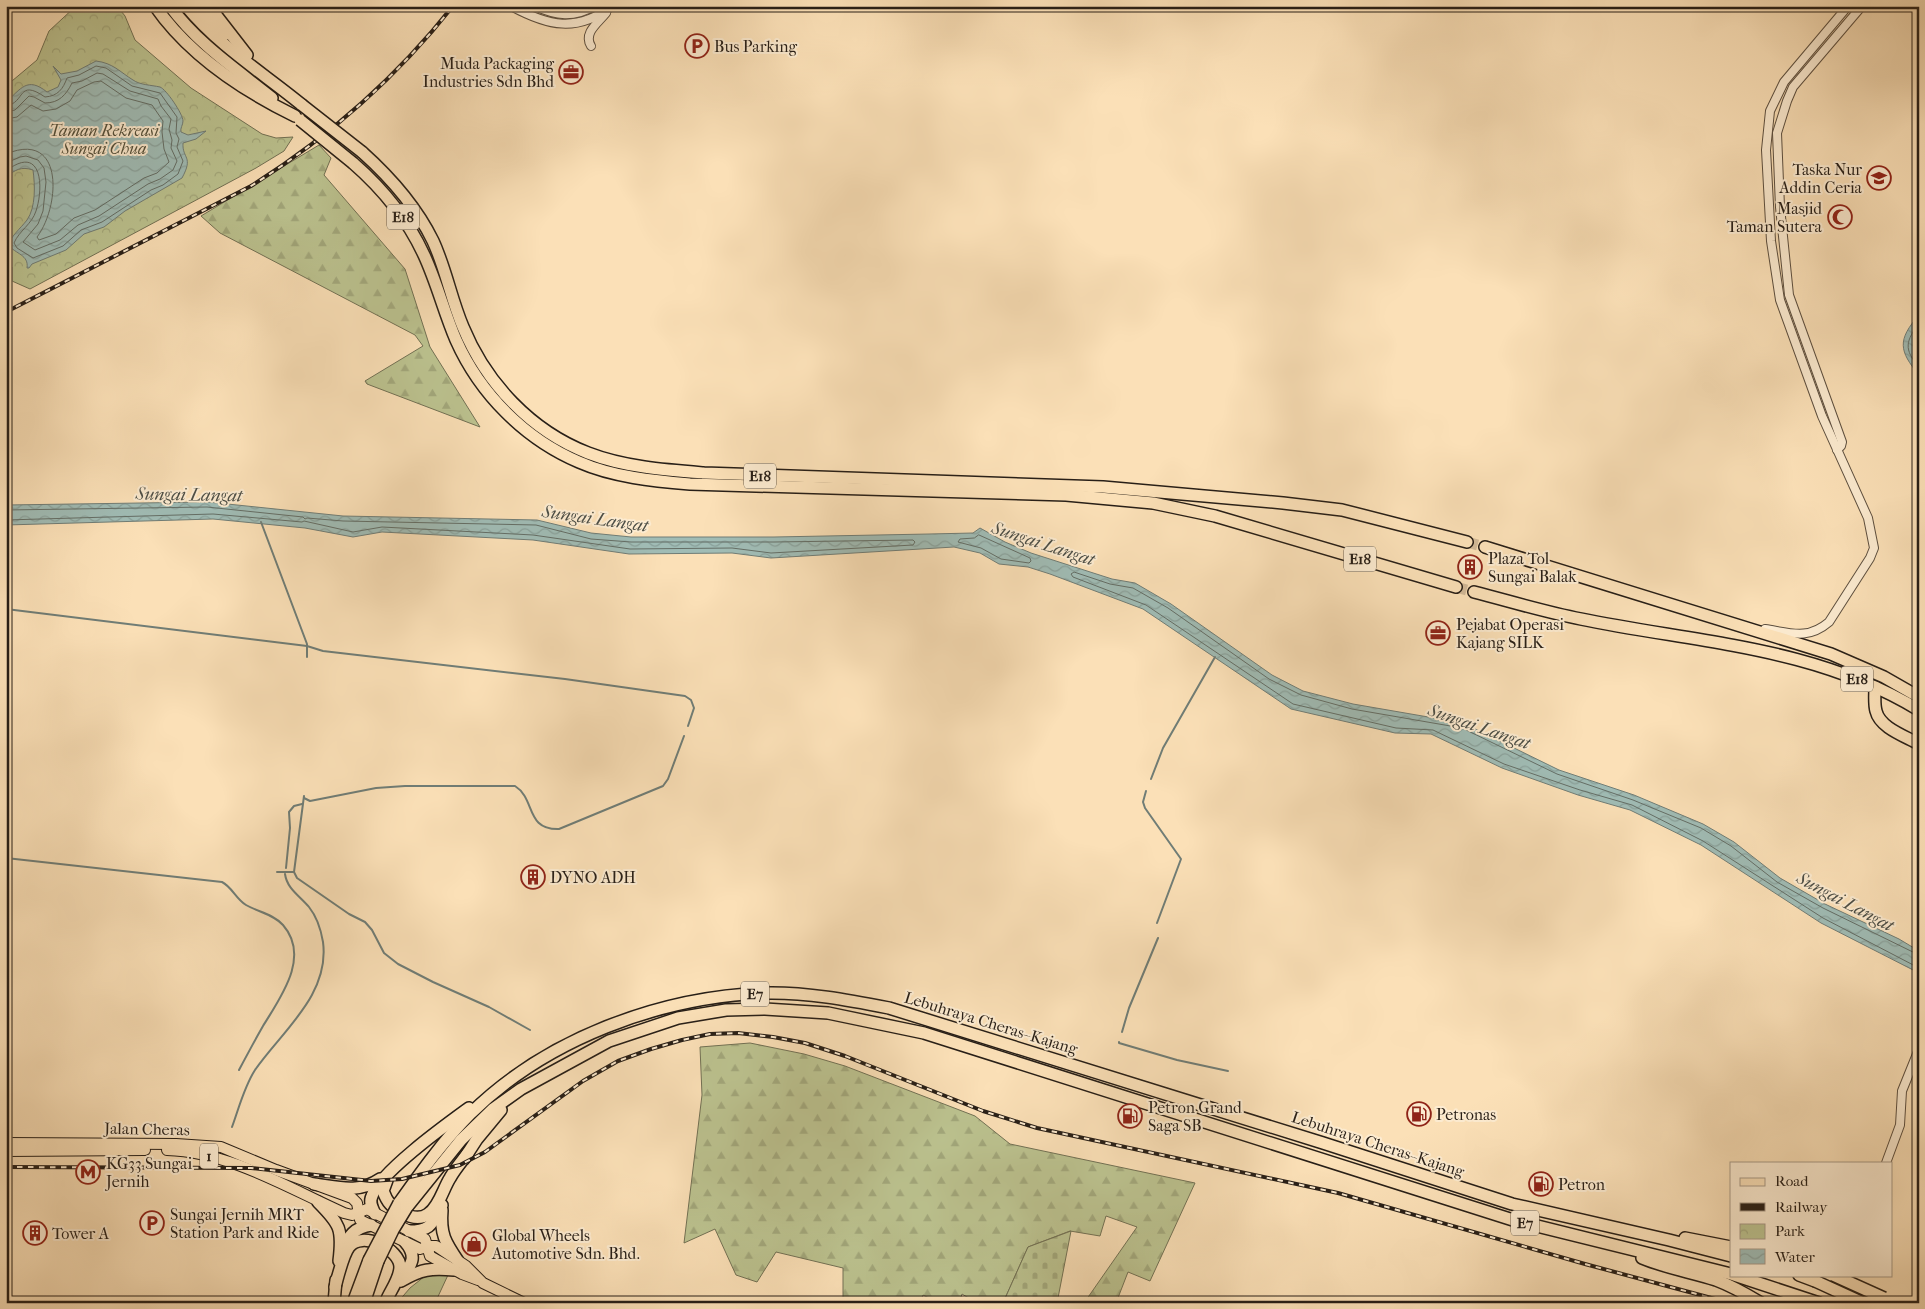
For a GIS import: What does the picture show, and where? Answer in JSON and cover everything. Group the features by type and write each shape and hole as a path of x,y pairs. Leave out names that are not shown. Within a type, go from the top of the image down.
{"highway":[{"path":"155,6 172,29 196,52 264,100 298,118"},
{"name":"E18","path":"170,6 198,40 298,118 353,164 377,185 396,206 425,256 457,341 467,362 484,387 516,422 537,440 581,463 634,477 690,484 1066,496 1153,503 1215,516 1456,587"},
{"name":"E18","path":"186,6 197,11 233,52 362,152 386,174 404,195 433,241 469,340 494,382 509,399 537,424 569,444 588,453 642,467 704,473 1103,488 1283,503 1342,510 1467,542"},
{"path":"209,6 264,75"},
{"path":"197,11 247,54"},
{"name":"E18","path":"1485,547 1831,654 1904,687 1919,697"},
{"name":"E18","path":"1474,592 1580,619 1738,645 1806,660 1846,674 1896,696 1919,710"},
{"path":"1875,687 1876,709 1881,721 1887,727 1919,744"},
{"path":"1904,687 1919,692"},
{"name":"Lebuhraya Cheras–Kajang","path":"353,1303 373,1261 393,1230 403,1205 453,1133 507,1082 540,1059 611,1025 681,1003 724,996 767,993 832,997 898,1011 1323,1142 1512,1204 1730,1256"},
{"name":"Lebuhraya Cheras–Kajang","path":"403,1205 461,1140 493,1109 521,1089 609,1041 678,1018 726,1010 765,1009 828,1012 924,1033 1448,1201 1513,1220 1730,1274"},
{"path":"314,1184 357,1189 369,1186 391,1171 456,1117 507,1082"},
{"path":"420,1146 384,1184 383,1191 386,1200 391,1206 413,1217 420,1218 433,1210 450,1177 488,1125 521,1089"},
{"path":"386,1301 412,1262 412,1250 407,1237 429,1228 468,1153"},
{"path":"339,1259 348,1237 355,1230 373,1219 370,1202 372,1193 391,1171"},
{"path":"318,1202 336,1220 341,1240 334,1303"},
{"path":"400,1281 429,1268 456,1265 444,1238 441,1226 443,1203"},
{"path":"335,1287 348,1248 355,1242 368,1240 392,1251 397,1257 400,1267 398,1277 386,1301"},
{"path":"1668,1240 1700,1240 1730,1247"},
{"path":"1613,1246 1657,1264 1717,1280 1740,1290 1761,1303"},
{"name":"Lebuhraya Cheras–Kajang","path":"364,1303 373,1261"},
{"name":"Lebuhraya Cheras–Kajang","path":"1736,1276 1814,1301"},
{"path":"1802,1276 1863,1303"},
{"path":"1835,1276 1888,1300"}],"main road":[{"name":"Jalan Cheras","path":"6,1143 72,1142 205,1145 221,1148 352,1198 357,1203 359,1212"},
{"name":"Jalan Cheras","path":"6,1151 155,1150 198,1153 260,1175 344,1214 352,1215 366,1209 373,1219 407,1237 420,1249 436,1246 456,1265 466,1266 481,1282 524,1303"}],"street":[{"path":"511,6 541,20 561,25 580,23 610,8"},
{"path":"536,6 567,16 581,13 594,6"},
{"path":"1729,623 1797,634 1807,634 1820,630 1829,622 1870,558 1874,548 1868,518 1837,450 1780,300 1771,242 1766,150 1770,111 1784,82 1848,6"},
{"path":"1837,450 1842,442 1789,295 1780,207 1778,133 1787,101 1794,87 1862,6"},
{"path":"591,46 588,36 610,8"},
{"path":"1886,1162 1900,1125 1902,1091 1919,1049"},
{"path":"1840,1303 1849,1276"}],"green space":[{"name":"Taman Rekreasi Sungai Chua","path":"76,6 117,6 125,16 135,40 191,88 262,134 276,138 293,137 284,151 256,168 30,289 12,281 12,267 6,262 6,86 37,60 49,31"},
{"path":"319,145 331,158 324,175 405,269 430,347 480,427 367,384 365,381 423,346 415,335 220,233 201,216"},
{"path":"750,1043 804,1054 845,1066 975,1116 1010,1144 1195,1183 1150,1281 1128,1272 1116,1303 1084,1303 1137,1227 1106,1216 1100,1236 1070,1231 1028,1247 1003,1303 977,1303 962,1294 959,1303 939,1303 923,1295 920,1303 843,1303 843,1268 776,1252 757,1282 736,1275 715,1229 684,1243 702,1095 700,1047"},
{"path":"1071,1231 1058,1298 1067,1303 1003,1303 1028,1247"},
{"path":"448,1275 435,1303 397,1303 410,1288 425,1276"}],"water":[{"path":"96,61 112,66 136,82 163,89 180,113 183,122 181,132 188,135 206,131 196,139 183,143 187,166 182,178 125,211 104,227 84,234 66,250 32,264 27,268 24,257 8,245 27,220 32,209 33,170 18,169 6,177 6,102 25,86 34,85 47,92 58,87 61,80 53,66 61,74 77,71"},
{"path":"1919,315 1919,375 1907,359 1903,345 1907,332"},
{"path":"208,502 343,516 537,520 591,533 631,537 774,537 973,533 980,528 1005,542 1031,553 1112,579 1135,583 1171,604 1272,675 1303,691 1353,704 1463,723 1559,770 1634,795 1703,824 1734,842 1780,878 1825,904 1899,939 1919,951 1919,973 1821,923 1701,845 1630,810 1578,795 1502,768 1431,734 1395,733 1291,709 1143,609 1028,567 999,564 980,553 954,547 771,558 732,553 629,554 533,540 382,532 353,537 305,528 213,519 6,525 6,505"}],"waterway":[{"path":"261,522 307,644 307,657"},
{"path":"6,609 307,646 323,651 565,679 685,696 691,700 694,708 688,726"},
{"path":"1151,779 1163,748 1215,657"},
{"path":"304,798 310,801 376,788 405,786 515,786 522,792 532,813 541,825 559,829 663,786 668,779 684,736"},
{"path":"1146,791 1143,802 1145,808 1181,859 1157,923"},
{"path":"304,796 294,872 297,878 349,914 365,922 372,930 384,953 398,964 489,1007 530,1030"},
{"path":"286,868 290,828 289,812 294,806 302,804"},
{"path":"6,858 222,882 246,905 279,921 291,937 294,950 290,977 239,1070"},
{"path":"277,872 294,872"},
{"path":"232,1127 251,1077 312,996 319,979 323,961 323,942 320,928 312,911 288,884 285,874"},
{"path":"1122,1032 1129,1008 1158,938"},
{"path":"1119,1042 1177,1060 1228,1071"}],"tunnel":[{"path":"1467,542 1485,547"},
{"path":"1456,587 1474,592"}],"railway":[{"path":"6,312 251,186 280,167 360,105 385,82 453,6"},
{"path":"6,1167 251,1168 371,1181 402,1179 460,1165 485,1152 583,1081 618,1061 682,1040 710,1034 738,1033 805,1043 845,1056 983,1111 1037,1128 1338,1193 1585,1264 1730,1303"}],"place":[{"name":"Bus Parking","path":"697,46"},
{"name":"Muda Packaging Industries Sdn Bhd","path":"571,72"},
{"name":"Taska Nur Addin Ceria","path":"1879,178"},
{"name":"Masjid Taman Sutera","path":"1840,217"},
{"name":"Plaza Tol Sungai Balak","path":"1470,567"},
{"name":"Pejabat Operasi Kajang SILK","path":"1438,633"},
{"name":"DYNO ADH","path":"533,877"},
{"name":"Petronas","path":"1419,1114"},
{"name":"Petron Grand Saga SB","path":"1130,1116"},
{"name":"KG33 Sungai Jernih","path":"88,1172"},
{"name":"Petron","path":"1541,1184"},
{"name":"Sungai Jernih MRT Station Park and Ride","path":"152,1223"},
{"name":"Tower A","path":"35,1233"},
{"name":"Global Wheels Automotive Sdn. Bhd.","path":"474,1244"}],"water label":[{"name":"Sungai Langat","path":"189,495"},
{"name":"Sungai Langat","path":"595,519"},
{"name":"Sungai Langat","path":"1043,544"},
{"name":"Sungai Langat","path":"1479,727"},
{"name":"Sungai Langat","path":"1845,902"}]}
